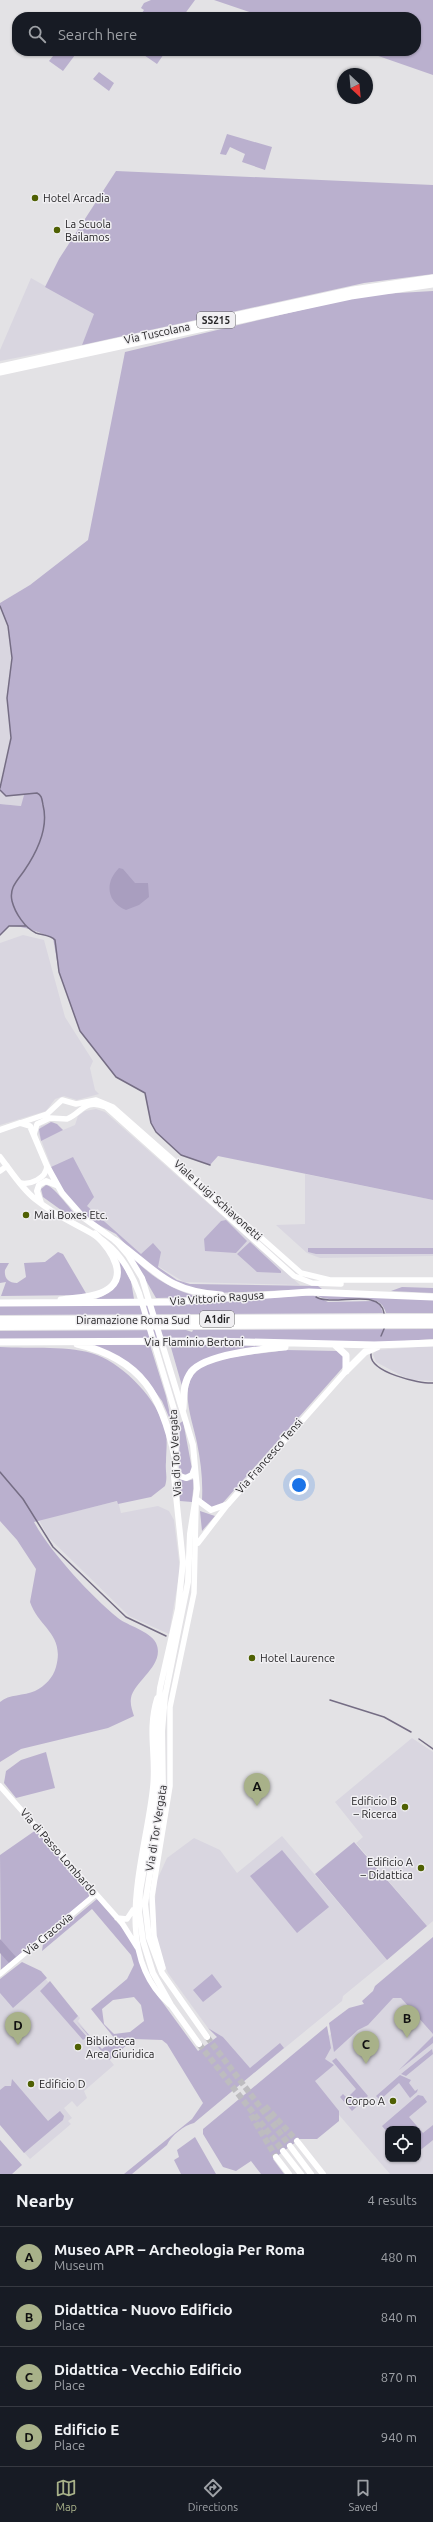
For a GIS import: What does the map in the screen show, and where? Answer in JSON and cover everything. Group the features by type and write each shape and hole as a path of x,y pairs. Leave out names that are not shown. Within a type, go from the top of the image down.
{"highway":[{"name":"Diramazione Roma Sud","path":"0,1320 433,1318"},
{"name":"Diramazione Roma Sud","path":"0,1326 433,1324"}],"main road":[{"name":"Via Tuscolana","path":"0,367 358,289 433,278"},
{"name":"Via Tuscolana","path":"0,372 351,296 433,284"},
{"path":"0,1130 20,1123"},
{"name":"Via di Tor Vergata","path":"20,1123 28,1124 34,1134 56,1185 81,1216 116,1241 136,1267 148,1291 193,1445 196,1501 190,1530 186,1602 165,1696 162,1730 163,1792 145,1901 150,1942 168,1984 207,2037"},
{"name":"Via di Tor Vergata","path":"0,1157 20,1183 41,1203 95,1234 118,1253 130,1273 139,1293 158,1349 174,1409 175,1461 183,1572 173,1634 160,1688 156,1731 158,1785 140,1891 139,1912 149,1965 171,2005 199,2044"},
{"path":"41,1203 37,1191 39,1185 46,1181 56,1185"},
{"path":"41,1304 96,1295 106,1291 113,1283 117,1270 115,1259 109,1248 95,1234"},
{"path":"116,1241 174,1286 198,1293 242,1297"},
{"name":"Via Vittorio Ragusa","path":"0,1303 41,1304 173,1302 309,1292 433,1297"},
{"path":"59,1341 83,1345 102,1352 120,1362 144,1380 155,1395 165,1414 177,1474 186,1478 194,1472 195,1462"},
{"name":"Via Flaminio Bertoni","path":"0,1342 209,1341 387,1345"},
{"path":"346,1371 367,1350 387,1345 433,1342"},
{"path":"183,1408 186,1380 193,1370 205,1362 277,1348 320,1344"},
{"path":"331,1344 340,1348 346,1355 346,1371"},
{"name":"Via Francesco Tensi","path":"228,1504 346,1371"},
{"path":"196,1501 210,1510 228,1504"},
{"path":"297,2141 323,2174"},
{"path":"290,2146 311,2174"},
{"path":"283,2151 301,2174"},
{"path":"276,2157 289,2174"}],"street":[{"name":"Viale Luigi Schiavonetti","path":"20,1123 47,1114 62,1100 75,1104 93,1100 107,1103 127,1118 301,1273 330,1280 433,1280"},
{"name":"Viale Luigi Schiavonetti","path":"34,1134 36,1125 42,1120 52,1118 67,1119 84,1106 102,1106 118,1116 297,1278 328,1284 433,1283"},
{"path":"0,1171 7,1166"},
{"path":"20,1183 28,1183 40,1178 46,1172 47,1166"},
{"name":"Via di Tor Vergata","path":"168,1984 154,1939 152,1896 170,1782 170,1707 193,1598 196,1545 196,1501"},
{"name":"Via Francesco Tensi","path":"196,1545 228,1504"},
{"name":"Via di Tor Vergata","path":"141,1956 134,1904 152,1792 151,1736 154,1709 160,1688"},
{"name":"Via di Passo Lombardo","path":"0,1786 117,1918 129,1933 141,1956"},
{"name":"Via Cracovia","path":"0,1974 96,1894"},
{"path":"117,1918 124,1920 130,1918 134,1904"},
{"path":"141,1956 156,1988 171,2005"}],"shaded area":[{"path":"151,0 195,0 186,12 143,12 144,10 141,8 144,3"},
{"path":"214,0 433,0 433,75 378,56 421,56 421,12 249,12"},
{"path":"53,56 74,56 63,71 49,61"},
{"path":"145,56 163,56 157,64"},
{"path":"99,72 114,83 109,91 93,79"},
{"path":"227,134 272,147 265,170 242,162 245,154 230,147 226,155 220,154"},
{"path":"116,171 433,185 433,274 364,283 82,345 94,314 45,287 59,259"},
{"path":"31,278 95,314 82,345 0,361 0,350"},
{"path":"433,291 433,1200 218,1156 210,1165 181,1155 156,1132 151,1123 145,1093 116,1077 80,1031 59,972 53,938 15,926 9,926 0,935 0,804 21,806 24,795 6,796 0,790 11,738 7,698 12,658 8,626 0,603 30,585 88,540 125,352 364,295"},
{"path":"0,606 8,623 12,651 7,701 11,735 0,788"},
{"path":"0,788 24,795 22,806 0,804"},
{"path":"119,868 123,869 135,883 148,883 149,897 139,905 126,910 115,902 111,897 110,892 111,880"},
{"path":"23,935 44,940 65,1017 93,1061 90,1068 95,1090 99,1094 77,1100 64,1096 55,1099 46,1111 0,1125 0,943"},
{"path":"96,1109 105,1112 300,1285 184,1282 130,1249 116,1234 98,1225 57,1181 38,1132 41,1126 53,1122 63,1130 75,1125 78,1116 85,1111"},
{"path":"51,1122 57,1124 63,1130 41,1141 39,1129"},
{"path":"73,1157 94,1197 87,1206 141,1254 153,1243 161,1252 158,1267 177,1280 190,1284 318,1286 322,1289 216,1293 178,1286 130,1249 116,1234 95,1223 77,1209 57,1181 51,1167"},
{"path":"305,1174 433,1200 433,1256 320,1258 307,1253 276,1225 305,1224"},
{"path":"46,1185 59,1195 81,1220 68,1215 43,1197 41,1189"},
{"path":"226,1220 247,1241 236,1253 205,1251 204,1239 221,1221"},
{"path":"250,1242 281,1271 281,1273 257,1272 237,1254"},
{"path":"308,1248 433,1248 433,1254 316,1254 308,1252"},
{"path":"58,1252 63,1254 87,1295 1,1296 6,1282 0,1283 0,1263 9,1263 5,1270 6,1278 11,1282 17,1283 26,1277 24,1263 45,1262"},
{"path":"117,1254 131,1281 134,1299 93,1300 101,1297 113,1289 117,1283 121,1270"},
{"path":"133,1258 148,1272 163,1282 180,1291 199,1297 156,1298"},
{"path":"402,1287 433,1288 433,1293 391,1291"},
{"path":"315,1294 433,1300 433,1313 386,1313 382,1305 375,1300 323,1298"},
{"path":"313,1295 328,1302 374,1301 380,1305 383,1313 0,1315 0,1306 162,1305"},
{"path":"433,1329 433,1339 390,1342 0,1339 0,1331 186,1330 192,1332 193,1330"},
{"path":"91,1344 150,1345 166,1396 172,1424 162,1401 148,1382"},
{"path":"170,1344 273,1346 205,1360 182,1386"},
{"path":"433,1346 433,1381 413,1380 404,1377 376,1362 373,1354 377,1350"},
{"path":"0,1347 75,1350 97,1355 108,1360 129,1375 147,1395 161,1418 167,1441 165,1486 151,1497 118,1504 117,1501 34,1522 50,1547 72,1573 107,1609 122,1621 149,1635 156,1643 158,1651 157,1658 153,1666 133,1692 131,1698 134,1716 108,1728 21,1749 0,1762 0,1702 12,1696 31,1693 42,1687 53,1675 58,1656 54,1639 34,1611 30,1602 36,1569 17,1540 0,1521"},
{"path":"285,1350 338,1351 342,1353 345,1365 220,1506 209,1508 202,1500 200,1458 189,1410 188,1387 192,1378 199,1369 219,1360"},
{"path":"183,1421 192,1469 191,1473 184,1476 179,1468 180,1423"},
{"path":"179,1479 187,1481 194,1479 192,1502 180,1501"},
{"path":"118,1501 121,1513 158,1506 169,1511 174,1520 180,1570 169,1634 129,1616 48,1537 39,1520"},
{"path":"200,1511 215,1516 202,1531"},
{"path":"412,1738 433,1752 433,1921 427,1926 356,1843 363,1837 335,1802"},
{"path":"46,1752 55,1788 16,1798 4,1783 6,1771 21,1760"},
{"path":"36,1830 89,1891 89,1897 1,1970 0,1855"},
{"path":"282,1836 387,1960 343,1996 342,2001 254,2073 223,2037 208,2028 168,1973 160,1953 156,1933 155,1901 157,1880 167,1858 194,1838 220,1850 237,1873"},
{"path":"354,1842 427,1926 387,1960 315,1874"},
{"path":"282,1850 329,1907 297,1933 250,1876"},
{"path":"97,1899 124,1930 133,1944 155,1992 198,2051 217,2037 208,2028 223,2037 250,2068 280,2043 284,2048 194,2123 178,2131 167,2145 132,2174 124,2174 192,2119 203,2103 167,2044 162,2040 134,2039 109,2060 76,2021 102,2049 115,2039 91,2009 127,1979 134,1965 131,1955 92,1909 42,1951 43,1944","holes":["134,1997 141,2005 144,2021 130,2032 114,2034 104,2024 102,2009 113,2000"]},
{"path":"433,1937 433,2034 401,1998 393,1998 368,2025 358,2030 334,2052 329,2023 349,2008 364,2004 362,2001 373,1991 375,1986"},
{"path":"0,1939 16,1957 9,1963 0,1953"},
{"path":"433,1949 433,2174 390,2174 295,2064"},
{"path":"22,1962 41,1971 47,1978 13,2008 0,1993 0,1979"},
{"path":"41,1974 80,2018 78,2021 114,2065 84,2091 87,2098 77,2107 72,2101 64,2108 72,2118 68,2121 71,2124 30,2159 0,2125 0,1981"},
{"path":"212,1974 222,1987 203,2002 193,1990"},
{"path":"50,1981 78,2016 73,2021 87,2037 83,2040 40,1991"},
{"path":"327,2026 331,2048 325,2059 334,2065 315,2081 339,2111 339,2121 317,2139 300,2139 273,2159 284,2174 261,2174 251,2161 236,2171 223,2167 203,2134 203,2129"},
{"path":"433,2036 433,2043 399,2070"},
{"path":"432,2049 433,2054 406,2076 401,2074"},
{"path":"336,2058 368,2096 352,2111 340,2097 343,2094 347,2098 356,2089 332,2061"},
{"path":"400,2075 411,2080 409,2083 415,2091 418,2089 417,2092 410,2098 399,2083 380,2100 376,2096"},
{"path":"12,2079 48,2121 60,2111 64,2116 63,2120 24,2153 0,2125 0,2090 5,2086 11,2086"},
{"path":"418,2095 423,2096 427,2102 409,2117 417,2126 385,2126 385,2130 382,2126"},
{"path":"433,2125 433,2140 421,2150 421,2131 423,2133"},
{"path":"195,2137 216,2174 181,2174 174,2160 179,2157 177,2150"},
{"path":"0,2140 22,2165 12,2174 0,2174"}],"waterway":[{"path":"0,606 8,626 12,658 7,698 11,738 0,788"},
{"path":"0,790 6,796 37,793 42,798 44,822 41,840 29,864 14,885 11,896 13,906 24,924 32,931 49,936 55,940 59,972 80,1031 116,1077 145,1093 151,1123 156,1132 181,1155 210,1165"},
{"path":"0,935 9,926 26,926"},
{"path":"316,1297 334,1300 365,1299 374,1301 381,1305 384,1313"},
{"path":"381,1336 384,1329"},
{"path":"371,1354 373,1360 378,1366 396,1376 426,1383 433,1383"},
{"path":"0,1472 23,1499 53,1547 126,1617 166,1636"},
{"path":"330,1700 384,1717 411,1732"},
{"path":"419,1739 433,1749"}],"tunnel":[{"path":"207,2037 290,2146"},
{"path":"199,2044 283,2151"},
{"path":"265,2106 297,2141"},
{"path":"251,2115 276,2157"}],"place":[{"name":"Hotel Arcadia","path":"35,198"},
{"name":"La Scuola Bailamos","path":"57,230"},
{"name":"Mail Boxes Etc.","path":"26,1215"},
{"name":"Hotel Laurence","path":"252,1658"},
{"name":"Museo APR – Archeologia Per Roma","path":"257,1806"},
{"name":"Edificio B – Ricerca","path":"405,1807"},
{"name":"Edificio A – Didattica","path":"421,1868"},
{"name":"Didattica - Nuovo Edificio","path":"407,2038"},
{"name":"Edificio E","path":"18,2045"},
{"name":"Biblioteca Area Giuridica","path":"78,2047"},
{"name":"Didattica - Vecchio Edificio","path":"366,2064"},
{"name":"Edificio D","path":"31,2084"},
{"name":"Corpo A","path":"393,2101"}]}
